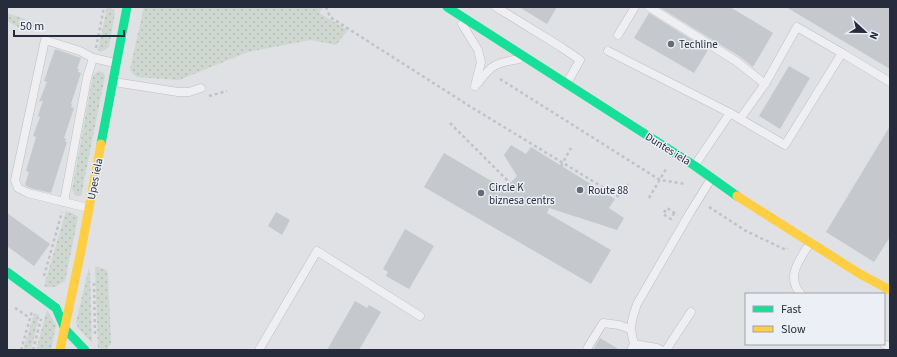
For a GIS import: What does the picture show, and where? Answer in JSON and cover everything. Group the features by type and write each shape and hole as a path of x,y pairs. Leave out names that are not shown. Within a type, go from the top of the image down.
{"main road":[{"name":"Upes iela","path":"60,350 89,208 127,7"},
{"name":"Duntes iela","path":"451,9 810,242 860,274 890,290"},
{"path":"7,272 56,308 65,329 85,350"}],"lane":[{"path":"496,7 580,60 566,84"},
{"path":"618,35 635,7"},
{"path":"650,7 736,61 764,84"},
{"path":"451,9 478,50 481,62 475,86 490,68 502,61 525,58"},
{"path":"740,119 764,84 797,27 890,82"},
{"path":"89,208 28,193 18,188 15,180 45,40 80,51 93,58 116,63"},
{"path":"608,51 730,113 785,145 842,53"},
{"path":"64,202 87,78 93,58"},
{"path":"113,81 178,92 188,92 201,88"},
{"path":"695,166 730,113"},
{"path":"661,350 657,348 634,348 630,329 632,318 637,304 712,178"},
{"path":"800,293 795,284 794,273 810,242"},
{"path":"259,350 317,251 420,316"},
{"path":"666,350 691,312"},
{"path":"588,347 603,323 619,325 630,329"}],"path":[{"path":"93,58 104,7"},
{"path":"326,7 330,16 562,165 619,197 628,184"},
{"path":"500,79 660,180 686,184"},
{"path":"208,96 227,91"},
{"path":"450,123 510,183"},
{"path":"562,165 571,148"},
{"path":"649,198 668,166"},
{"path":"21,350 33,308 42,298 41,286 64,202"},
{"path":"709,207 746,231 786,250 787,247"},
{"path":"674,213 671,219 663,214 667,208 680,216"},
{"path":"94,281 95,337"},
{"path":"15,308 30,318"},
{"path":"33,350 41,318"}],"shaded area":[{"path":"107,7 113,9 115,13 109,47 101,52 98,50"},
{"path":"144,7 323,7 319,13 348,30 336,45 311,40 248,52 179,80 137,77 130,69"},
{"path":"7,13 36,23 34,27 25,25 24,30 7,21"},
{"path":"99,71 103,72 105,76 81,196 76,196 72,190 93,75"},
{"path":"66,211 78,217 65,281 55,286 44,286"},
{"path":"95,266 107,270 108,275 111,343 107,350 98,348"},
{"path":"89,267 92,343 78,328 76,322"},
{"path":"47,310 56,325 51,350 36,350"},
{"path":"34,314 38,314 39,317 31,350 23,350"}],"building":[{"path":"519,7 557,7 547,24"},
{"path":"659,7 730,7 773,33 753,67 739,56"},
{"path":"786,7 890,7 890,69"},
{"name":"Techline","path":"649,13 708,50 694,73 634,38"},
{"path":"55,49 81,58 77,69 79,69 78,72 81,73 71,104 71,107 74,108 64,138 66,139 65,142 67,142 51,193 30,188 25,185 29,172 26,171 36,137 33,136 40,117 38,116 43,100 39,102 47,82 44,81"},
{"path":"789,66 810,78 780,129 759,116"},
{"path":"890,126 890,237 874,262 826,232"},
{"path":"511,145 526,154 531,147 615,199 609,208 624,218 617,230 549,208 547,213 611,250 591,284 424,187 444,153 505,189 517,176 504,155"},
{"path":"276,212 290,220 282,235 268,226"},
{"path":"7,213 50,244 34,266 7,246"},
{"path":"405,229 434,246 409,289 386,276 388,272 383,269"},
{"path":"355,301 367,308 369,305 381,312 359,350 327,350"},
{"path":"600,338 620,350 593,350"}],"traffic: fast":[{"path":"101,144 127,7"},
{"path":"447,7 695,166 737,196"},
{"path":"7,272 56,308 65,329 85,350"}],"traffic: slow":[{"path":"60,350 81,251 101,144"},
{"path":"737,196 860,274 890,290"}],"place":[{"name":"Techline","path":"671,44"},
{"name":"Route 88","path":"580,190"},
{"name":"Circle K biznesa centrs","path":"481,193"}]}
